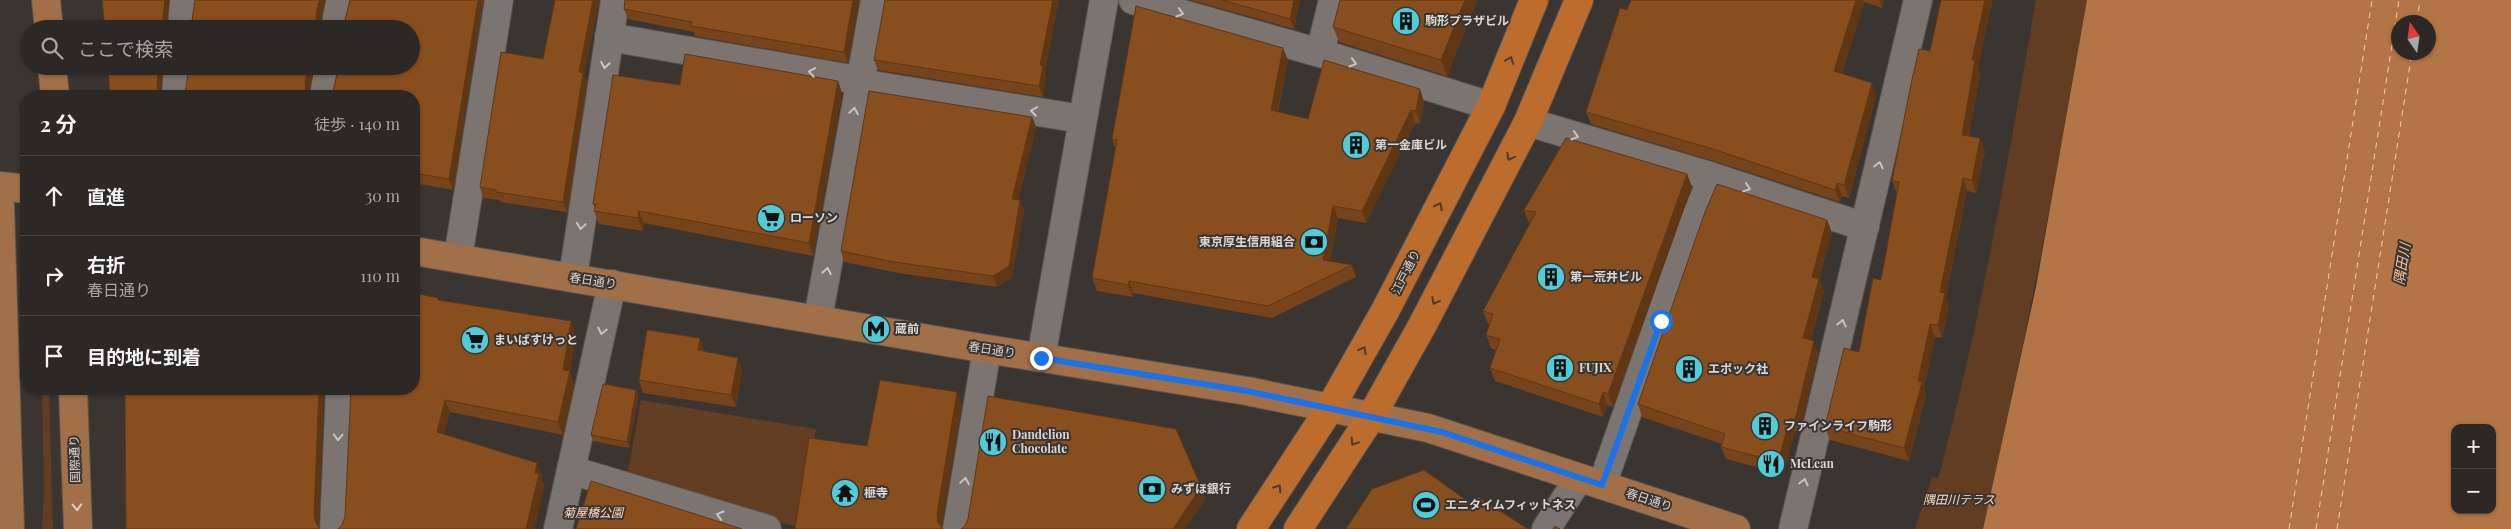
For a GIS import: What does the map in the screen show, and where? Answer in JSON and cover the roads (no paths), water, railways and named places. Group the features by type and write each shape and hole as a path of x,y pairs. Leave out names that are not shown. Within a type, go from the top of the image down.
{"highway":[{"name":"江戸通り","path":"1251,529 1330,408 1385,311 1491,106 1534,0"},
{"path":"1298,529 1371,417 1423,324 1528,122 1579,0"}],"main road":[{"path":"46,0 48,20"},
{"path":"53,75 54,90"},
{"path":"0,186 20,188"},
{"path":"0,206 10,529"},
{"name":"春日通り","path":"420,252 987,349 1247,391 1330,408 1442,432 1736,529"},
{"name":"国際通り","path":"72,395 78,529"}],"street":[{"path":"183,20 184,0"},
{"path":"337,20 340,0"},
{"path":"458,258 500,0"},
{"path":"573,277 615,0"},
{"path":"818,319 875,0"},
{"path":"1041,358 1104,0"},
{"path":"1133,0 1320,53 1491,106"},
{"path":"1320,53 1333,0"},
{"path":"1793,529 1918,0"},
{"path":"609,37 851,79 859,83 1082,119"},
{"path":"176,90 177,75"},
{"path":"325,90 328,75"},
{"path":"1528,122 1712,177 1865,227"},
{"path":"1546,529 1591,482 1712,177"},
{"path":"558,529 612,284"},
{"path":"957,529 987,349"},
{"path":"334,529 340,395"},
{"path":"571,470 767,529"}],"water":[{"name":"隅田川","path":"2087,0 2511,0 2511,529 1983,529 2036,287"}],"place":[{"name":"駒形プラザビル","path":"1406,21"},
{"name":"第一金庫ビル","path":"1356,145"},
{"name":"ローソン","path":"771,218"},
{"name":"東京厚生信用組合","path":"1314,242"},
{"name":"第一荒井ビル","path":"1551,277"},
{"name":"蔵前","path":"876,329"},
{"name":"まいばすけっと","path":"475,340"},
{"name":"FUJIX","path":"1560,368"},
{"name":"エポック社","path":"1689,369"},
{"name":"ファインライフ駒形","path":"1765,426"},
{"name":"Dandelion Chocolate","path":"993,442"},
{"name":"McLean","path":"1771,464"},
{"name":"みずほ銀行","path":"1152,489"},
{"name":"榧寺","path":"845,493"},
{"name":"エニタイムフィットネス","path":"1426,505"}],"park label":[{"name":"隅田川テラス","path":"1959,500"},
{"name":"菊屋橋公園","path":"593,513"}]}
